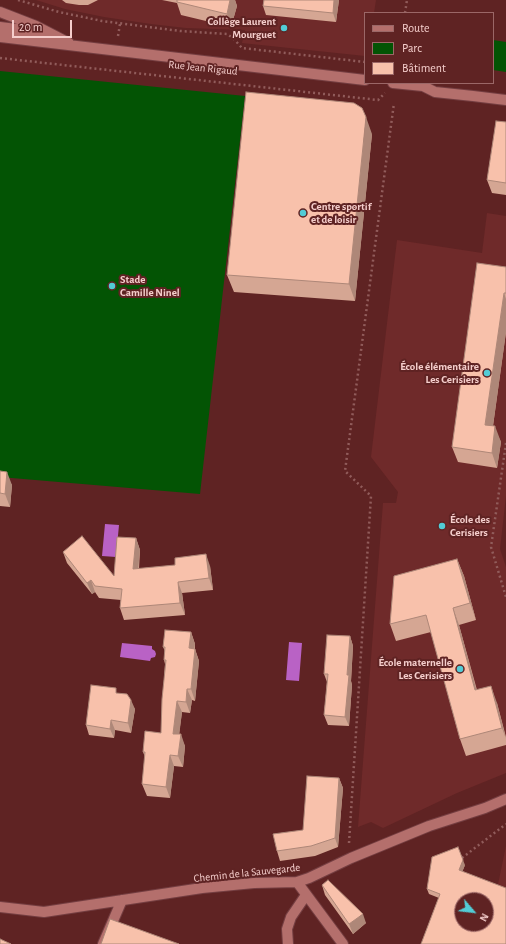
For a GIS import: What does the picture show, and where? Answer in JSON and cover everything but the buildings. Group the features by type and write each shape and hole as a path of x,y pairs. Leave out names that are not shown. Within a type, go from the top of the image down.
{"street":[{"path":"0,12 36,26 76,46"},
{"path":"0,27 49,33"},
{"name":"Rue Jean Rigaud","path":"0,37 364,80"},
{"path":"405,84 422,86 435,92 506,100"},
{"name":"Chemin de la Sauvegarde","path":"0,907 44,912 210,888 254,883 297,882 429,826 485,808 506,799"},
{"path":"297,882 343,944"},
{"path":"288,944 287,929 291,917 306,895"},
{"path":"103,944 122,900"}],"path":[{"path":"18,0 59,12 120,24 180,32 227,34 242,48 364,62"},
{"path":"405,12 407,0"},
{"path":"118,36 120,24"},
{"name":"Rue Jean Rigaud","path":"0,58 378,100 395,84"},
{"path":"349,845 371,496 345,471 394,103"},
{"path":"506,443 491,547 506,597"},
{"path":"462,858 506,824"}],"shaded area":[{"name":"Collège Laurent Mourguet","path":"36,0 376,0 374,12 364,12 364,56 242,43 245,30 186,28 151,24 65,9"},
{"name":"École des Cerisiers","path":"487,213 506,216 506,496 500,549 506,567 506,773 457,793 383,828 371,822 358,827 383,503 396,503 398,492 371,457 397,240 482,253"},
{"path":"105,524 119,525 116,557 102,556"},
{"path":"289,642 302,643 299,681 286,680"},
{"path":"122,643 152,646 152,649 156,654 155,657 151,658 150,661 120,657"},
{"path":"506,846 506,892 497,889"}],"green space":[{"path":"494,40 506,42 506,72 494,70"},
{"name":"Stade Camille Ninel","path":"0,71 245,96 200,494 0,477"}],"place":[{"name":"Collège Laurent Mourguet","path":"284,28"},
{"name":"Centre sportif et de loisir","path":"303,213"},
{"name":"Stade Camille Ninel","path":"112,286"},
{"name":"École élémentaire Les Cerisiers","path":"487,373"},
{"name":"École des Cerisiers","path":"442,526"},
{"name":"École maternelle Les Cerisiers","path":"460,669"}]}
